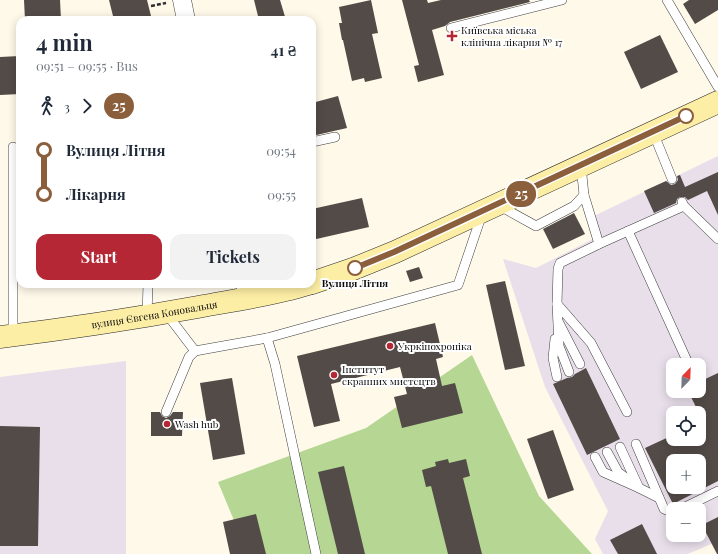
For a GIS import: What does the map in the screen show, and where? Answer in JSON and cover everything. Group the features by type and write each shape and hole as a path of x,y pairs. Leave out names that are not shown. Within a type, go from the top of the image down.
{"main road":[{"path":"316,282 353,269 394,252 718,102"},
{"name":"вулиця Євгена Коновальця","path":"6,337 156,314 247,291 294,288"}],"street":[{"path":"176,1 184,16"}],"lane":[{"path":"451,28 562,0"},
{"path":"667,0 718,87"},
{"path":"654,132 672,179"},
{"path":"316,141 334,137"},
{"path":"6,337 13,146"},
{"path":"581,166 584,195 599,244"},
{"path":"166,412 189,357 195,351 267,338 458,285 490,208 536,226 574,206 584,195"},
{"path":"569,372 559,346 557,304 558,269 560,263 683,204 718,239"},
{"path":"628,231 686,358"},
{"path":"149,288 156,314 195,351"},
{"path":"557,304 591,343 627,412"},
{"path":"558,320 580,364"},
{"path":"557,377 553,358 558,320"},
{"path":"267,338 275,364 316,554"},
{"path":"636,444 664,509 666,510"},
{"path":"620,447 638,488"},
{"path":"607,452 618,472 638,488"},
{"path":"595,457 603,472 659,498"},
{"path":"695,502 718,491"}],"path":[{"path":"151,6 176,1"}],"shaded area":[{"path":"718,156 718,541 688,554 603,554 595,539 608,511 545,387 503,259 536,268 601,235 594,216"},
{"path":"126,361 126,554 0,554 0,377"}],"green space":[{"path":"472,355 539,496 592,554 248,554 218,482 366,428"}],"building":[{"path":"24,0 60,0 61,16 25,16"},
{"path":"109,0 147,0 151,16 113,16"},
{"path":"254,0 280,0 285,16 258,16"},
{"path":"371,0 378,33 372,34 382,78 365,82 364,78 352,81 339,23 342,23 339,7"},
{"path":"402,0 427,0 428,3 441,0 529,0 530,2 450,22 445,26 432,30 444,75 418,82 414,66 419,65"},
{"path":"689,0 718,0 718,10 695,24 683,4"},
{"path":"660,35 678,72 641,89 624,52"},
{"path":"16,56 16,94 0,95 0,57"},
{"path":"338,96 347,128 316,135 316,102"},
{"path":"718,172 718,215 707,191 688,200 685,197 680,197 677,199 676,203 654,213 644,191 666,181 671,185 675,184 678,180 677,176 680,175 685,187"},
{"path":"362,198 369,227 316,239 316,208"},
{"path":"574,213 585,234 553,249 543,229"},
{"path":"419,267 423,278 410,282 406,271"},
{"path":"505,281 525,366 505,370 486,285"},
{"name":"Інститут екранних мистецтв","path":"435,323 443,357 436,359 442,386 455,383 463,413 402,428 394,397 407,394 400,367 331,384 340,421 314,427 297,356"},
{"path":"586,368 620,439 587,455 553,384 572,377"},
{"path":"718,373 718,481 706,487 706,454 666,454 666,490 645,448 666,438 666,446 706,446 706,406 696,406 692,398 706,398 706,379"},
{"path":"232,378 245,454 213,460 200,383"},
{"name":"Wash hub","path":"151,412 160,412 162,416 166,418 173,412 183,412 182,436 151,436"},
{"path":"0,426 40,427 38,546 0,546"},
{"path":"553,430 574,490 548,499 527,439"},
{"path":"448,459 449,463 466,459 470,476 463,478 482,554 448,554 431,486 426,487 422,470 436,466 435,462"},
{"path":"344,466 365,554 338,554 318,472"},
{"path":"668,494 693,494 677,502 672,502"},
{"path":"256,514 266,554 230,554 223,522"},
{"path":"718,517 718,554 706,533 706,523"},
{"path":"642,524 657,554 618,554 610,540"}],"bus line":[{"name":"25","path":"355,268 394,252 686,116"}],"place":[{"name":"Київська міська клінічна лікарня № 17","path":"452,36"},
{"name":"Вулиця Літня","path":"355,268"},
{"name":"Укркінохроніка","path":"390,346"},
{"name":"Інститут екранних мистецтв","path":"334,375"},
{"name":"Wash hub","path":"167,424"}]}
